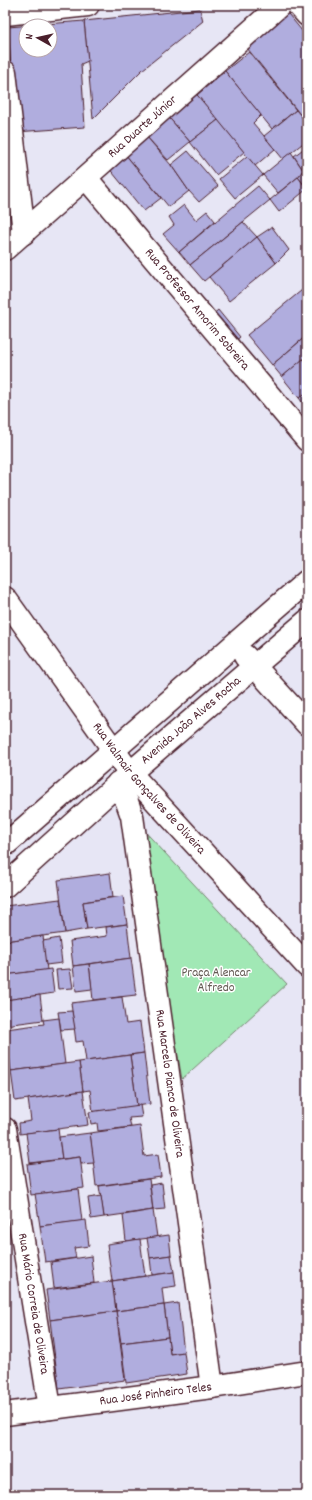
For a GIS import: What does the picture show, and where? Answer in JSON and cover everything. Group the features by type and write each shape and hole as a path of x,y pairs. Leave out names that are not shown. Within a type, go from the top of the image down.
{"street":[{"path":"5,14 36,8 88,5"},
{"path":"298,5 307,15"},
{"name":"Rua Duarte Júnior","path":"5,249 86,178 274,7"},
{"path":"5,72 24,233"},
{"name":"Rua Professor Amorim Sobreira","path":"86,178 307,440"},
{"name":"Avenida João Alves Rocha","path":"5,845 307,581"},
{"name":"Rua Walmair Gonçalves de Oliveira","path":"5,598 114,751 124,778 307,966"},
{"name":"Avenida João Alves Rocha","path":"5,886 124,778 307,621"},
{"path":"235,645 307,724"},
{"name":"Rua Marcelo Pianco de Oliveira","path":"124,778 127,802 132,816 212,1387"},
{"name":"Rua Mário Correia de Oliveira","path":"5,1129 50,1408"},
{"name":"Rua José Pinheiro Teles","path":"5,1414 212,1387 307,1372"}],"green space":[{"name":"Praça Alencar Alfredo","path":"137,823 287,984 182,1079"}],"building":[{"path":"200,9 203,21 142,70 93,119 84,21"},
{"path":"284,9 307,37 307,123 243,43"},
{"path":"84,21 88,61 81,64 85,127 16,132 8,27 18,26 18,58 58,58 58,23"},
{"path":"249,52 296,110 272,129 225,71"},
{"path":"225,71 261,115 253,123 275,149 255,166 197,95"},
{"path":"193,90 218,120 190,142 165,113"},
{"path":"296,110 307,123 307,140 283,159 264,136"},
{"path":"165,113 190,142 168,160 146,136"},
{"path":"218,120 244,152 216,175 190,142"},
{"path":"146,136 171,165 189,191 169,207 125,154"},
{"path":"307,146 307,188 298,177 303,170 294,156"},
{"path":"188,151 218,186 199,202 189,191 171,165"},
{"path":"291,152 303,170 298,177 278,193 263,175"},
{"path":"125,154 161,198 144,211 108,167"},
{"path":"247,156 263,175 235,198 219,179"},
{"path":"298,177 307,189 279,212 270,200"},
{"path":"258,186 270,200 190,265 179,252"},
{"path":"184,205 196,220 207,211 215,221 179,252 163,234 174,225 169,217"},
{"path":"243,222 257,237 204,281 190,265"},
{"path":"272,227 289,250 276,263 257,237"},
{"path":"257,237 276,263 229,301 209,277"},
{"path":"307,286 307,335 272,365 247,335"},
{"path":"218,310 240,337 233,343 211,316"},
{"path":"305,337 307,339 307,356 282,377 272,365"},
{"path":"303,359 307,363 307,392 299,398 282,377"},
{"path":"307,392 307,408 299,398"},
{"path":"110,873 113,897 83,902 87,929 65,933 58,880"},
{"path":"123,896 127,924 87,929 83,902"},
{"path":"60,899 65,933 5,941 5,906"},
{"path":"127,924 131,958 73,966 70,941 107,936 106,927"},
{"path":"43,936 47,970 5,975 5,941"},
{"path":"59,938 62,963 46,965 43,941"},
{"path":"131,958 136,995 93,1000 89,964"},
{"path":"89,964 92,989 76,991 73,966"},
{"path":"51,969 54,993 7,1000 5,975"},
{"path":"70,969 73,988 58,989 56,970"},
{"path":"40,995 43,1020 5,1025 5,1000"},
{"path":"122,997 126,1024 140,1022 144,1053 86,1061 83,1041 76,1042 71,1003"},
{"path":"72,1011 75,1029 61,1030 58,1012"},
{"path":"59,1018 65,1064 11,1071 6,1029 44,1024 43,1020"},
{"path":"144,1053 150,1104 137,1106 130,1055"},
{"path":"130,1055 137,1106 93,1112 90,1090 83,1091 79,1062"},
{"path":"79,1062 83,1091 15,1101 11,1071"},
{"path":"83,1091 88,1125 20,1134 19,1123 31,1121 28,1099"},
{"path":"140,1105 142,1117 129,1118 131,1127 98,1131 97,1123 91,1124 89,1112"},
{"path":"140,1126 144,1156 158,1154 161,1177 96,1186 90,1133"},
{"path":"58,1129 62,1159 30,1163 26,1133"},
{"path":"90,1133 94,1163 81,1164 80,1157 62,1159 59,1137"},
{"path":"80,1157 84,1188 31,1195 27,1164"},
{"path":"149,1179 153,1210 104,1217 99,1186"},
{"path":"162,1183 165,1209 153,1210 150,1185"},
{"path":"78,1189 82,1221 40,1226 35,1194"},
{"path":"101,1196 104,1217 91,1219 88,1198"},
{"path":"153,1210 157,1237 126,1241 123,1215"},
{"path":"86,1220 89,1246 74,1248 76,1258 45,1262 40,1226"},
{"path":"169,1235 171,1255 150,1258 147,1238"},
{"path":"140,1239 145,1276 112,1281 107,1244"},
{"path":"171,1255 174,1272 152,1275 150,1258"},
{"path":"91,1256 94,1283 54,1288 51,1262"},
{"path":"174,1272 176,1286 162,1288 164,1305 116,1311 112,1281"},
{"path":"112,1281 116,1311 50,1320 46,1290"},
{"path":"178,1303 184,1352 170,1354 164,1305"},
{"path":"164,1305 168,1337 121,1343 116,1311"},
{"path":"116,1311 125,1380 59,1389 50,1320"},
{"path":"168,1337 170,1354 184,1352 187,1374 126,1383 121,1343"}]}
